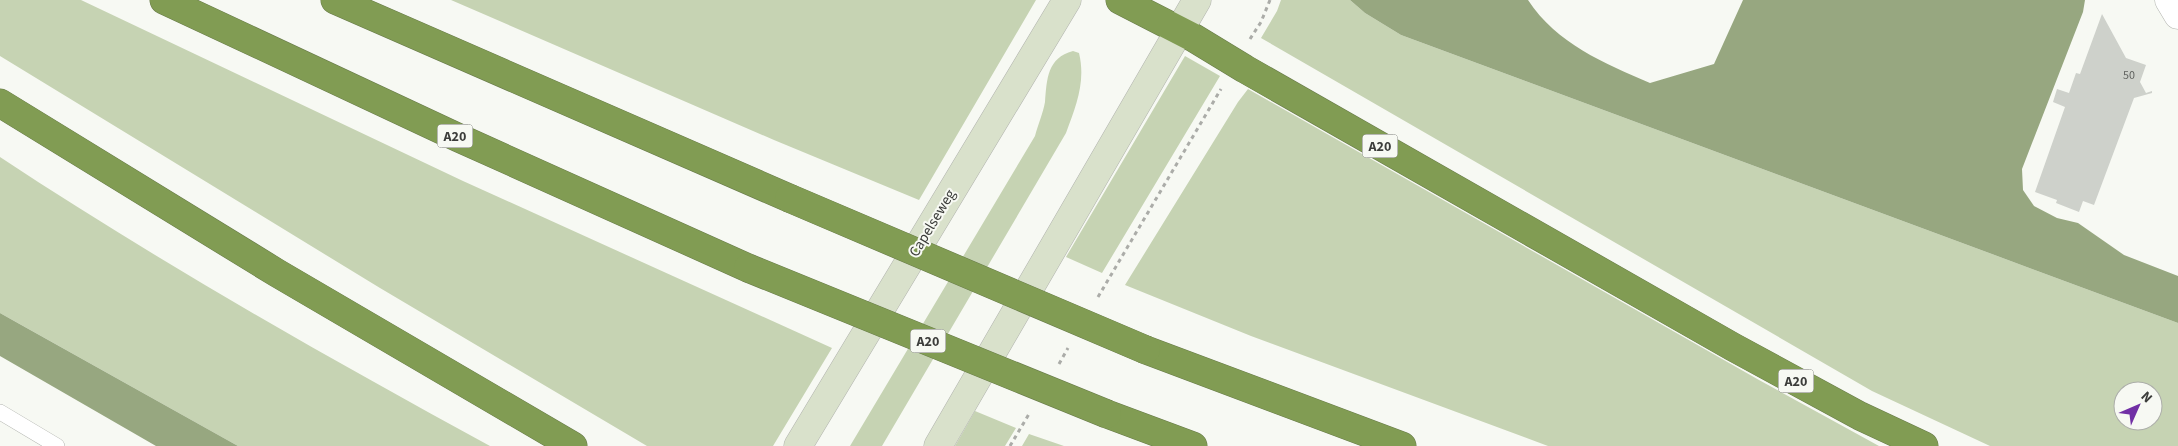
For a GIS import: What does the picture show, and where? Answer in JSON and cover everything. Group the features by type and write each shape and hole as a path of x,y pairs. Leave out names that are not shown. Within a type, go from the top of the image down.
{"highway":[{"name":"A20","path":"164,0 459,138 748,268 1107,414 1193,446"},
{"path":"335,0 789,198 1146,350 1402,446"},
{"path":"1120,0 1180,31"},
{"name":"A20","path":"1180,31 1733,347 1860,416 1924,446"},
{"path":"0,102 277,273 573,446"}],"main road":[{"name":"Capelseweg","path":"798,446 1067,0"},
{"path":"938,446 1197,0"}],"street":[{"path":"2169,0 2178,15"}],"lane":[{"path":"0,412 57,446"}],"path":[{"path":"1096,301 1235,63 1261,22 1270,0"},
{"path":"1055,369 1070,344"},
{"path":"1010,446 1030,412"}],"shaded area":[{"path":"0,0 81,0 463,181 832,348 773,446 647,446 380,288 0,56"},
{"path":"451,0 1036,0 919,200 774,140"},
{"path":"1281,0 1350,0 1365,13 1401,35 2178,323 2178,446 1990,446 1872,391 1261,38 1277,11"},
{"path":"1350,0 1528,0 1553,29 1583,51 1650,83 1714,64 1743,0 2085,0 2083,12 2022,169 2023,190 2034,206 2057,218 2078,223 2124,255 2178,276 2178,323 1401,35 1365,13"},
{"path":"1073,51 1079,53 1081,84 1066,133 882,446 850,446 1035,136 1053,64 1064,54"},
{"path":"1185,56 1220,76 1102,273 1066,257"},
{"path":"1248,89 1759,380 1879,446 1548,446 1251,336 1125,285 1238,102"},
{"path":"0,157 120,234 242,307 490,446 238,446 0,313"},
{"path":"0,313 238,446 156,446 0,356"},
{"path":"975,411 1016,428 1005,446 955,446"},
{"path":"1029,434 1064,446 1022,446"}],"building":[{"path":"2102,14 2126,58 2146,65 2140,82 2146,93 2152,91 2152,93 2134,98 2094,205 2083,201 2079,212 2056,203 2057,200 2035,192 2065,107 2053,102 2057,89 2069,93 2076,73 2080,74"}]}
